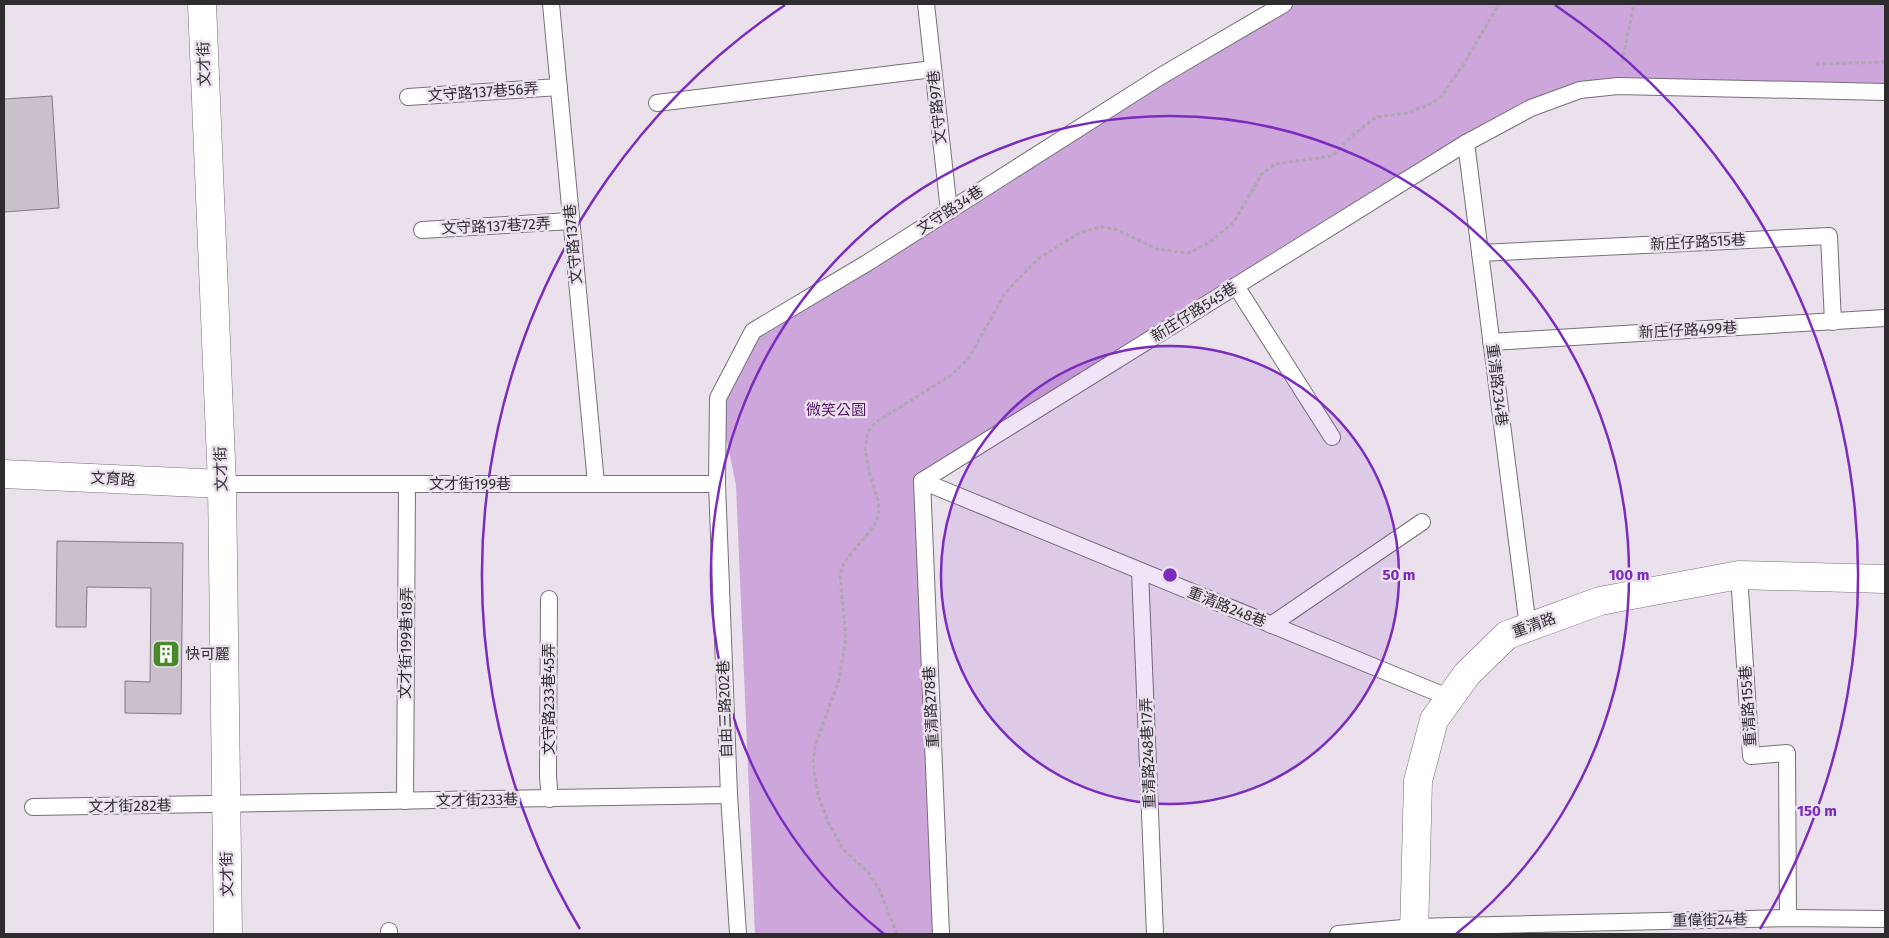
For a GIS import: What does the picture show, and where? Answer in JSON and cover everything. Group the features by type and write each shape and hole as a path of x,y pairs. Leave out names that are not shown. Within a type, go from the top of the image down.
{"street":[{"name":"文才街","path":"202,4 222,484 228,934"},
{"name":"文育路","path":"4,474 222,484"},
{"name":"重清路","path":"1414,931 1418,781 1434,720 1467,674 1507,635 1600,601 1739,575 1885,579"}],"lane":[{"name":"文守路137巷","path":"551,4 596,483"},
{"name":"文守路97巷","path":"926,4 949,211"},
{"name":"文守路34巷","path":"717,484 718,398 753,331 867,263 1161,76 1284,4"},
{"path":"657,103 933,69"},
{"path":"1466,143 1531,108 1580,90 1618,86 1885,92"},
{"name":"文守路137巷56弄","path":"408,97 559,87"},
{"name":"重清路234巷","path":"1466,143 1528,627"},
{"name":"新庄仔路545巷","path":"922,481 1466,143"},
{"name":"文守路137巷72弄","path":"422,230 571,221"},
{"name":"新庄仔路515巷","path":"1480,253 1829,236 1833,322"},
{"path":"1236,286 1332,437"},
{"name":"新庄仔路499巷","path":"1491,342 1885,318"},
{"name":"重清路248巷","path":"922,481 1450,698"},
{"name":"重清路278巷","path":"922,481 941,934"},
{"name":"文才街199巷","path":"222,484 717,484"},
{"name":"文才街199巷18弄","path":"405,801 408,484"},
{"name":"自由三路202巷","path":"717,484 729,795 738,934"},
{"path":"1271,625 1422,522"},
{"name":"重清路248巷17弄","path":"1140,571 1155,934"},
{"name":"重清路155巷","path":"1739,575 1751,756 1787,753 1788,918"},
{"name":"文守路233巷45弄","path":"549,599 548,777 550,798"},
{"name":"文才街233巷","path":"226,805 729,795"},
{"name":"文才街282巷","path":"33,807 226,805"},
{"name":"重偉街24巷","path":"1414,931 1788,918 1885,919"},
{"path":"1338,934 1414,931"}],"path":[{"path":"1622,62 1634,4"}],"green space":[{"name":"微笑公園","path":"1278,4 1885,4 1885,83 1755,89 1618,86 1531,108 922,481 939,934 755,934 736,485 718,398 753,331"}],"building":[{"path":"52,96 59,208 4,212 4,99"},
{"name":"快可麗","path":"57,541 183,543 181,714 125,713 125,681 150,682 151,588 87,587 86,627 56,627"}],"place":[{"name":"快可麗","path":"166,654"}]}
